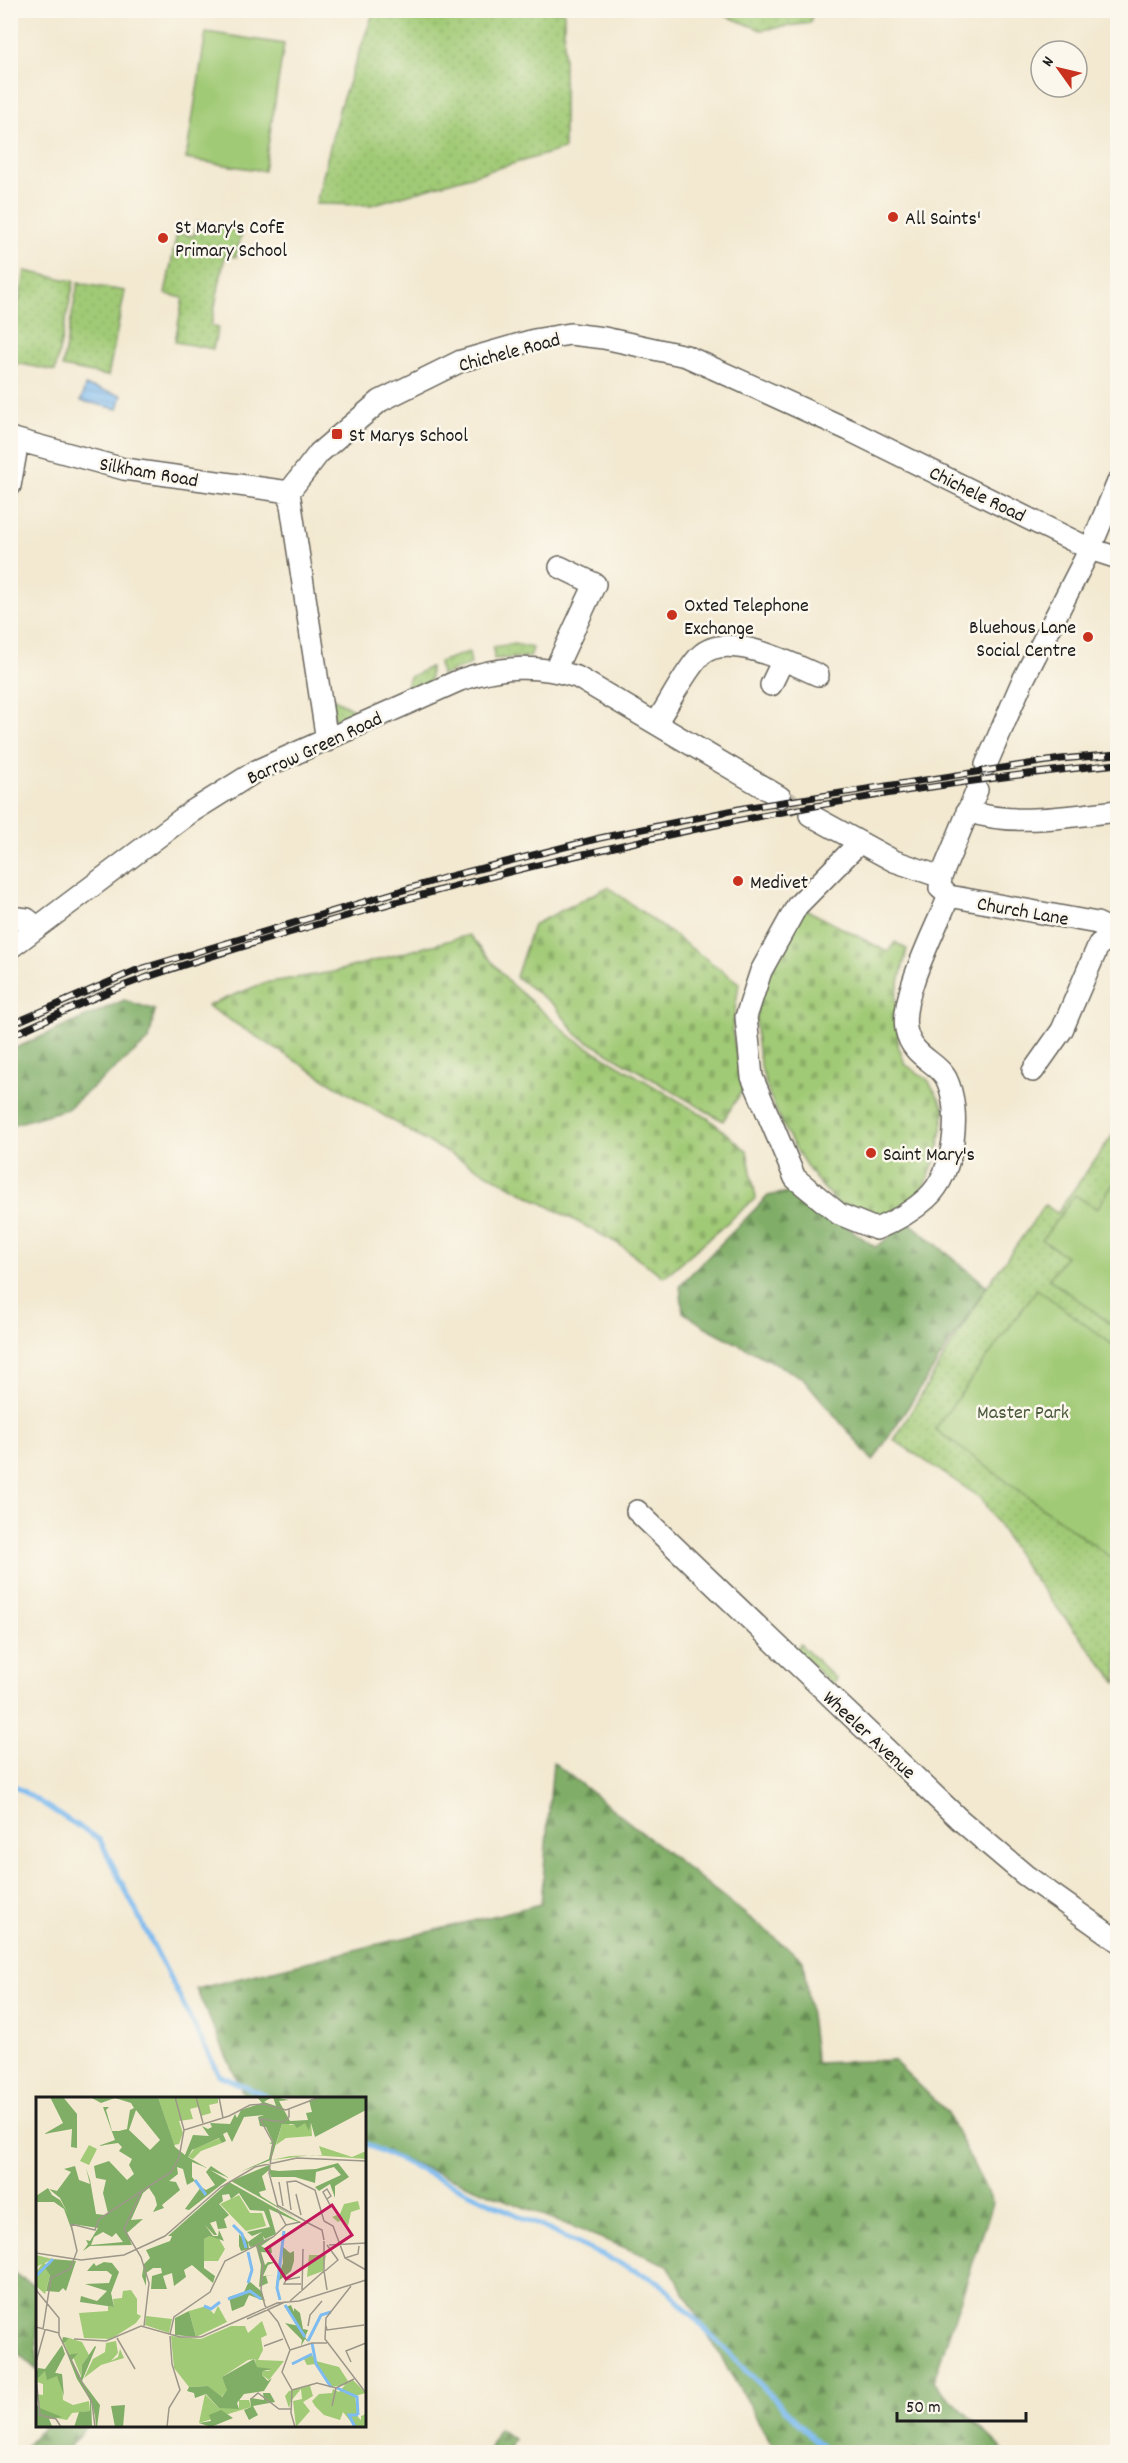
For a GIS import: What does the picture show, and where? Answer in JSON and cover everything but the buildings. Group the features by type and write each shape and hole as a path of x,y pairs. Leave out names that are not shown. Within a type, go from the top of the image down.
{"street":[{"name":"Chichele Road","path":"289,492 319,453 380,401 461,361 534,340 570,334 686,356 849,430 1090,549 1118,558"},
{"path":"10,486 14,440"},
{"name":"Silkham Road","path":"14,440 124,469 289,492"},
{"path":"986,765 1022,682 1090,549 1118,482"},
{"path":"289,492 327,741"},
{"path":"555,670 595,584 560,567"},
{"path":"656,723 700,656 718,646 743,647 783,660 818,675"},
{"path":"771,685 783,660"},
{"name":"Barrow Green Road","path":"10,948 191,812 258,770 460,680 487,671 527,667 555,670 598,687 780,797"},
{"path":"859,843 797,906 760,971 746,1017 752,1077 795,1178 838,1214 876,1229 928,1198 945,1169 952,1146 956,1111 945,1076 917,1053 906,1030 906,1001 967,812 977,790"},
{"path":"967,812 988,818 1029,820 1118,812"},
{"path":"810,815 859,843 945,886"},
{"name":"Church Lane","path":"945,886 1097,923 1118,935"},
{"path":"10,917 27,919 37,927"},
{"path":"1032,1071 1062,1030 1099,944 1118,935"},
{"name":"Wheeler Avenue","path":"637,1511 991,1848 1118,1941"}],"green space":[{"path":"813,10 810,23 761,30 714,11"},
{"path":"374,11 564,11 564,149 371,205 316,204 340,106"},
{"path":"206,32 284,44 264,171 186,159"},
{"path":"197,222 242,231 236,257 225,255 211,326 218,328 213,349 175,342 183,298 165,294 177,233 194,236"},
{"path":"25,271 74,281 55,371 11,362 11,344"},
{"path":"78,283 125,291 108,376 62,367"},
{"path":"514,644 533,648 530,657 494,659 493,647"},
{"path":"469,652 471,664 441,676 439,662"},
{"path":"430,667 430,681 383,705 406,686 410,677"},
{"path":"332,698 363,714 346,721 334,719"},
{"path":"608,887 739,983 732,1031 743,1089 723,1121 577,1035 555,1006 516,977 533,925"},
{"path":"801,907 888,952 895,942 907,949 895,1000 899,1012 898,1045 905,1064 928,1080 945,1109 938,1153 923,1191 883,1221 853,1219 819,1183 789,1137 765,1081 757,1042 756,1022 761,993"},
{"path":"469,935 511,984 574,1039 708,1118 747,1151 756,1198 664,1277 617,1243 417,1136 207,1006 264,983 333,972"},
{"path":"124,1000 155,1010 149,1040 67,1109 11,1125 11,1050"},
{"name":"Master Park","path":"1117,1129 1117,1683 1027,1570 981,1498 894,1440 987,1286 1045,1205 1057,1213"},
{"path":"1117,1178 1118,1328 1049,1279 1066,1256 1042,1240 1075,1195 1097,1209"},
{"path":"797,1190 875,1247 910,1223 987,1286 873,1461 803,1378 704,1326 683,1312 680,1285 768,1196"},
{"path":"1037,1289 1117,1348 1117,1562 935,1429"},
{"path":"800,1644 836,1679 832,1685 796,1649"},
{"path":"553,1762 803,1960 816,2063 893,2060 946,2111 993,2203 933,2382 1006,2452 776,2452 668,2265 366,2144 366,2097 249,2097 244,2095 196,1989 541,1904"},
{"path":"10,2271 36,2286 36,2369 11,2347"},
{"path":"44,2427 85,2427 65,2452 20,2452"},
{"path":"498,2429 514,2439 508,2452 488,2452"}],"water":[{"path":"85,386 122,395 118,409 81,401"}],"waterway":[{"path":"10,1783 100,1840 219,2075 268,2097"},
{"path":"366,2144 659,2282 827,2452"}],"tunnel":[{"path":"780,797 810,815"}],"railway":[{"path":"10,1025 137,970 447,877 600,838 744,808 1061,759 1118,754"},
{"path":"10,1036 109,992 195,961 357,913 545,863 639,841 829,803 1021,775 1118,764"}],"place":[{"name":"All Saints'","path":"893,217"},
{"name":"St Mary's CofE Primary School","path":"163,238"},
{"name":"St Marys School","path":"337,434"},
{"name":"Oxted Telephone Exchange","path":"672,615"},
{"name":"Bluehous Lane Social Centre","path":"1088,637"},
{"name":"Medivet","path":"738,881"},
{"name":"Saint Mary's","path":"871,1153"}]}
